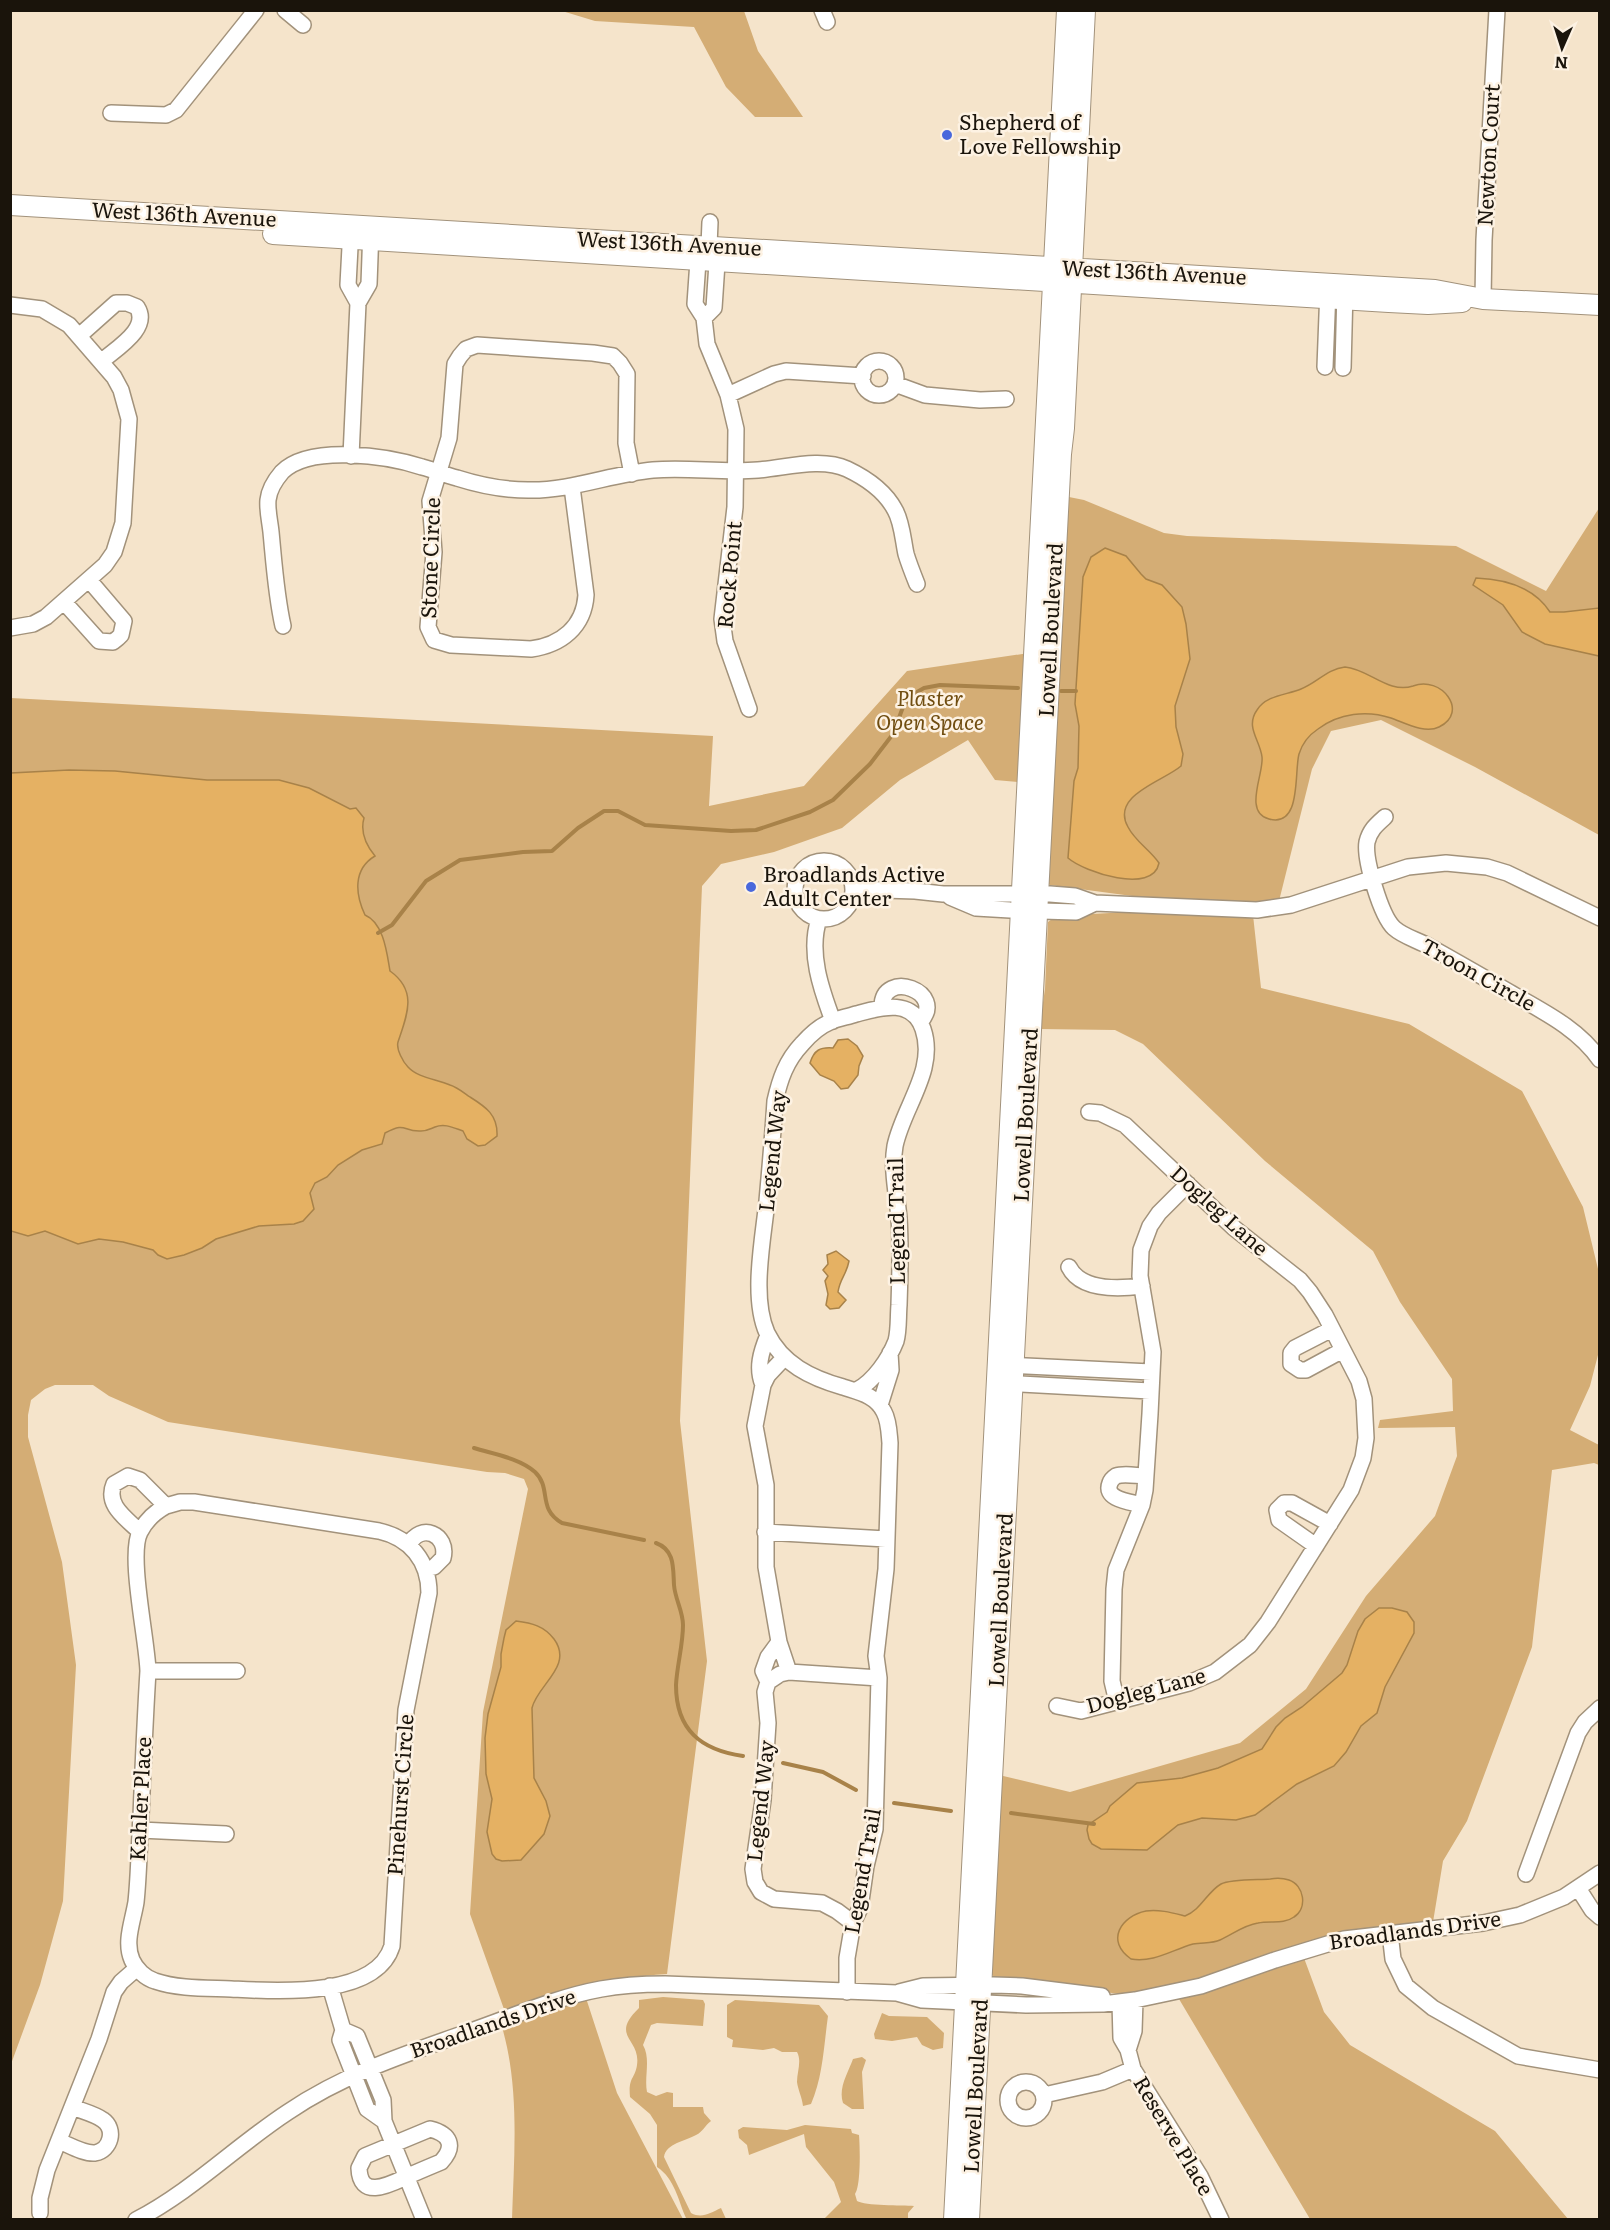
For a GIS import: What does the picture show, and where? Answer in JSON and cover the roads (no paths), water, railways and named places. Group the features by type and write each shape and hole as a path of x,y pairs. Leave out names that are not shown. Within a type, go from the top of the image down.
{"main road":[{"name":"Lowell Boulevard","path":"1063,275 1067,10"},
{"name":"Lowell Boulevard","path":"954,2220 973,1994 1063,275 1085,10"},
{"name":"West 136th Avenue","path":"10,205 351,232"},
{"name":"West 136th Avenue","path":"10,218 370,233 708,257 1336,291 1428,304 1483,299 1599,306"},
{"name":"Lowell Boulevard","path":"969,2220 973,1994"}],"street":[{"path":"111,113 166,115 176,110 256,10"},
{"path":"285,10 303,25"},
{"name":"Newton Court","path":"1483,299 1484,240 1497,10"},
{"name":"Rock Point","path":"710,222 708,257 695,304 704,318 707,344 728,395 736,429 737,472 730,560 722,619 725,641 749,709"},
{"path":"351,232 348,285 358,303"},
{"path":"351,456 358,303 369,284 370,233"},
{"path":"1325,367 1336,291"},
{"path":"1336,291 1343,368"},
{"path":"79,336 116,303 127,303 136,307 141,317 138,328 101,362"},
{"path":"10,305 42,309 62,320 79,336 114,377 122,390 129,419 123,523 114,552 105,565 46,617 33,624 10,628"},
{"name":"Stone Circle","path":"572,487 586,595 585,610 580,621 568,633 543,648 531,650 451,645 434,640 428,627 434,552 430,501 448,438 455,364 466,349 477,345 613,356 627,374 626,443 632,474"},
{"path":"885,362 893,369 896,379 888,392 878,394 865,386 863,376 871,364 885,362"},
{"path":"728,395 774,374 786,371 863,376"},
{"path":"895,384 926,395 980,400 1006,399"},
{"path":"283,626 277,599 268,500 276,480 284,471 296,462 313,456 380,457 457,478 506,488 548,491 652,470 737,472 826,464 845,468 865,479 882,493 896,511 907,558 917,584"},
{"path":"64,602 99,641 113,642 118,638 123,629 123,618 89,580"},
{"name":"Troon Circle","path":"1385,817 1371,830 1367,843 1367,854 1385,914 1395,935 1424,943 1554,1017 1584,1041 1599,1060"},
{"path":"819,862 829,862 846,871 851,879 852,898 843,912 836,917 819,919 804,910 796,895 796,886 804,870 819,862"},
{"path":"853,889 915,891 1029,902 1076,912 1095,903 1257,910 1291,905 1408,867 1430,864 1465,864 1487,867 1521,878 1599,918"},
{"path":"819,919 815,948 817,969 821,989 833,1021 882,1007 896,1006 908,1011 920,1022"},
{"name":"Legend Trail","path":"857,1390 871,1381 890,1353 898,1332 900,1252 894,1163 900,1129 925,1064 925,1035 920,1022 925,1017 926,1004 918,991 903,986 890,991 882,1000 882,1007"},
{"name":"Legend Way","path":"833,1021 801,1044 788,1061 779,1083 775,1101 760,1268 761,1312 768,1335 784,1358 809,1375 857,1390"},
{"name":"Dogleg Lane","path":"1057,1706 1081,1711 1201,1679 1228,1664 1257,1637 1330,1524 1357,1477 1366,1438 1364,1399 1352,1366 1321,1307 1300,1280 1234,1228 1125,1125 1100,1113 1089,1112"},
{"path":"1117,1702 1112,1681 1114,1589 1116,1570 1142,1505 1146,1476 1153,1352 1139,1264 1146,1234 1159,1213 1188,1184"},
{"path":"1069,1267 1071,1272 1087,1282 1108,1288 1142,1286"},
{"path":"1332,1329 1295,1348 1291,1353 1291,1364 1300,1370 1306,1370 1343,1350"},
{"path":"763,1385 759,1365 768,1335"},
{"name":"Legend Trail","path":"847,1992 847,1958 853,1923 860,1908 866,1866 875,1829 879,1678 876,1656 886,1569 890,1443 886,1419 880,1406 891,1370 890,1353"},
{"path":"784,1358 768,1375 763,1385 755,1425 766,1485 765,1567 779,1642 789,1672"},
{"path":"1005,1374 1151,1372"},
{"path":"1005,1374 1150,1391"},
{"path":"857,1390 871,1397 880,1406"},
{"path":"1142,1505 1116,1498 1109,1487 1110,1481 1118,1476 1146,1476"},
{"path":"166,1506 140,1480 134,1477 122,1478 114,1484 111,1492 114,1506 140,1532 146,1521 166,1506 180,1502 194,1502 371,1530 395,1536 409,1545 416,1535 425,1532 437,1535 442,1540 445,1552 443,1558 435,1567 425,1569"},
{"path":"1316,1546 1279,1520 1277,1510 1284,1503 1292,1503 1330,1524"},
{"name":"Kahler Place","path":"137,1968 128,1946 136,1901 148,1671 135,1553 140,1532"},
{"path":"765,1532 886,1539"},
{"name":"Pinehurst Circle","path":"137,1968 155,1981 185,1986 295,1991 330,1986 375,1971 387,1958 392,1946 405,1710 428,1600 429,1584 425,1569 409,1545"},
{"name":"Legend Way","path":"779,1642 768,1657 763,1671 768,1682 765,1692 768,1724 763,1800 753,1869 755,1882 761,1892 774,1899 822,1904 837,1911 853,1923"},
{"path":"148,1671 237,1671"},
{"path":"768,1682 780,1674 789,1672 879,1678"},
{"path":"1526,1874 1578,1733 1599,1708"},
{"path":"140,1830 226,1834"},
{"name":"Broadlands Drive","path":"136,2220 175,2198 202,2179 260,2131 290,2110 353,2075 578,1994 632,1984 897,1993 923,1986 1026,2005 1127,2001 1201,1986 1242,1970 1335,1941 1483,1923 1520,1915 1564,1897 1599,1873"},
{"path":"1578,1888 1599,1917"},
{"path":"1390,1933 1393,1959 1402,1978 1414,1994 1433,2008 1518,2056 1599,2070"},
{"path":"41,2217 42,2184 99,2039 114,1992 121,1982 137,1968"},
{"path":"330,1986 343,2030 340,2040 353,2075 367,2109 384,2121"},
{"name":"Reserve Place","path":"1127,2001 1121,2038 1128,2050 1133,2069 1200,2176 1221,2220"},
{"path":"343,2030 357,2036 383,2100 384,2121 424,2220"},
{"path":"1044,2095 1102,2082 1133,2069"},
{"path":"58,2141 89,2153 95,2153 106,2147 110,2141 111,2135 107,2123 72,2106"},
{"path":"430,2129 445,2135 449,2140 448,2155 441,2162 406,2177 384,2187 368,2186 359,2175 361,2161 365,2156 430,2129"}],"waterway":[{"path":"378,933 392,925 426,881 460,860 523,852 552,851 578,828 604,811 618,811 645,825 731,831 756,830 810,812 833,800 870,764 893,734 903,707 912,695 924,688 940,685 1018,688"},
{"path":"1061,691 1076,691"},
{"path":"474,1448 514,1460 535,1472 543,1485 550,1511 562,1523 644,1540"},
{"path":"656,1543 667,1550 672,1560 675,1590 683,1620 676,1685 681,1714 686,1726 703,1743 715,1749 743,1756"},
{"path":"783,1763 823,1772 856,1790"},
{"path":"894,1803 951,1811"},
{"path":"1011,1813 1094,1824"}],"place":[{"name":"Shepherd of Love Fellowship","path":"947,135"},
{"name":"Broadlands Active Adult Center","path":"751,887"}],"park label":[{"name":"Plaster Open Space","path":"930,711"}]}
